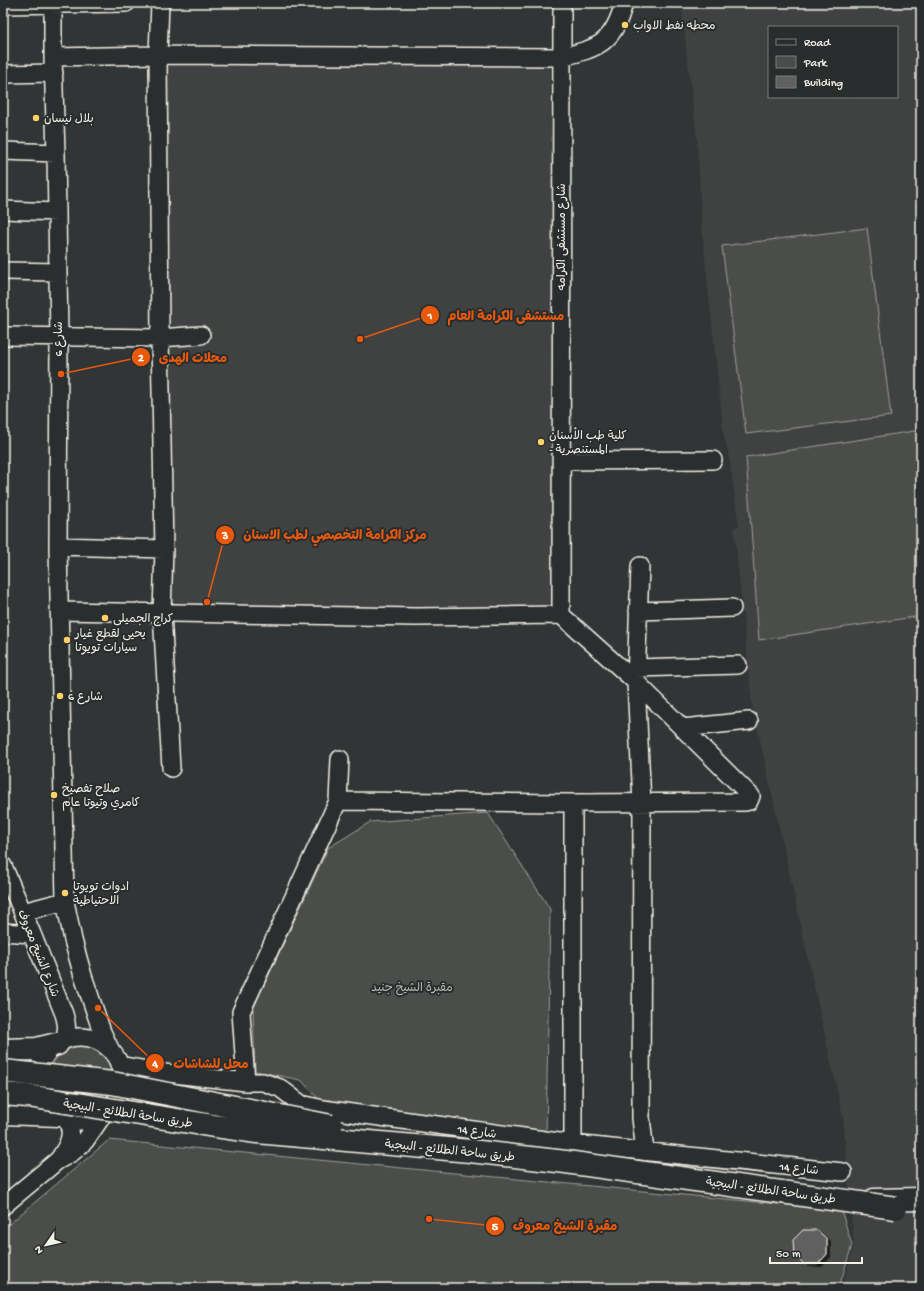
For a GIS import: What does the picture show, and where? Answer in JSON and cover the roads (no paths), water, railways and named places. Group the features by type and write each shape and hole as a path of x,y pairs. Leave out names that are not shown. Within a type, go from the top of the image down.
{"main road":[{"path":"3,1050 37,1049 60,1042"},
{"name":"طريق ساحة الطلائع - البيجية","path":"3,1071 112,1083 366,1133 831,1198 921,1200"},
{"name":"طريق ساحة الطلائع - البيجية","path":"3,1094 28,1096 258,1132 470,1151 566,1162 921,1212"},
{"path":"3,1113 62,1117"}],"street":[{"path":"3,5 126,3"},
{"path":"160,3 158,56 160,338 164,549 162,613 171,768"},
{"name":"شارع مستشفى الكرامه","path":"561,615 562,3"},
{"path":"3,74 53,65 158,56 561,57 582,53 601,44 613,33 624,3"},
{"name":"شارع 6","path":"53,4 59,337 58,611 65,902 73,940 83,976 102,1032 115,1058"},
{"path":"3,151 56,153"},
{"path":"3,210 57,212"},
{"path":"3,271 58,272"},
{"path":"3,336 160,338 201,335"},
{"path":"561,461 713,460"},
{"path":"58,546 164,549"},
{"path":"640,566 636,675 642,803 641,1118 645,1152"},
{"path":"638,611 732,608"},
{"path":"58,611 416,617 561,615 636,675 683,728 751,796 751,799 745,802 642,803 338,800"},
{"path":"636,675 738,665"},
{"path":"683,728 750,721"},
{"path":"246,1082 241,1012 338,800 340,759"},
{"path":"573,803 574,1144"},
{"name":"شارع الشيخ معروف","path":"3,866 67,1023 67,1031 60,1042"},
{"path":"23,912 65,902"},
{"path":"3,932 32,934"},
{"path":"57,1161 69,1141 71,1131 69,1123 50,1108 43,1099 39,1088 38,1075 41,1063 47,1052 60,1042 82,1037 93,1039 103,1044 115,1058 122,1079 119,1093 112,1106 101,1115 80,1121 62,1117"},
{"name":"شارع 14","path":"115,1058 164,1073 246,1082 263,1082 280,1088 301,1104 323,1109 574,1144 843,1172"},
{"path":"3,1206 57,1161 73,1152 85,1141 105,1112"}],"place":[{"name":"محطه نفط الاواب","path":"625,25"},
{"name":"بلال نيسان","path":"36,118"},
{"name":"مستشفى الكرامة العام","path":"360,339"},
{"name":"محلات الهدى","path":"61,374"},
{"name":"كلية طب الأسنان - المستنصرية","path":"541,442"},
{"name":"مركز الكرامة التخصصي لطب الاسنان","path":"207,602"},
{"name":"كراج الجميلي","path":"105,618"},
{"name":"يحيى لقطع غيار سيارات تويوتا","path":"67,640"},
{"name":"شارع 6","path":"60,696"},
{"name":"صلاح تفصيخ كامري وتيوتا عام","path":"54,795"},
{"name":"ادوات تويوتا الاحتياطية","path":"65,893"},
{"name":"محل للشاشات","path":"98,1008"},
{"name":"مقبرة الشيخ معروف","path":"429,1219"}],"park label":[{"name":"مقبرة الشيخ جنيد","path":"412,987"}]}
